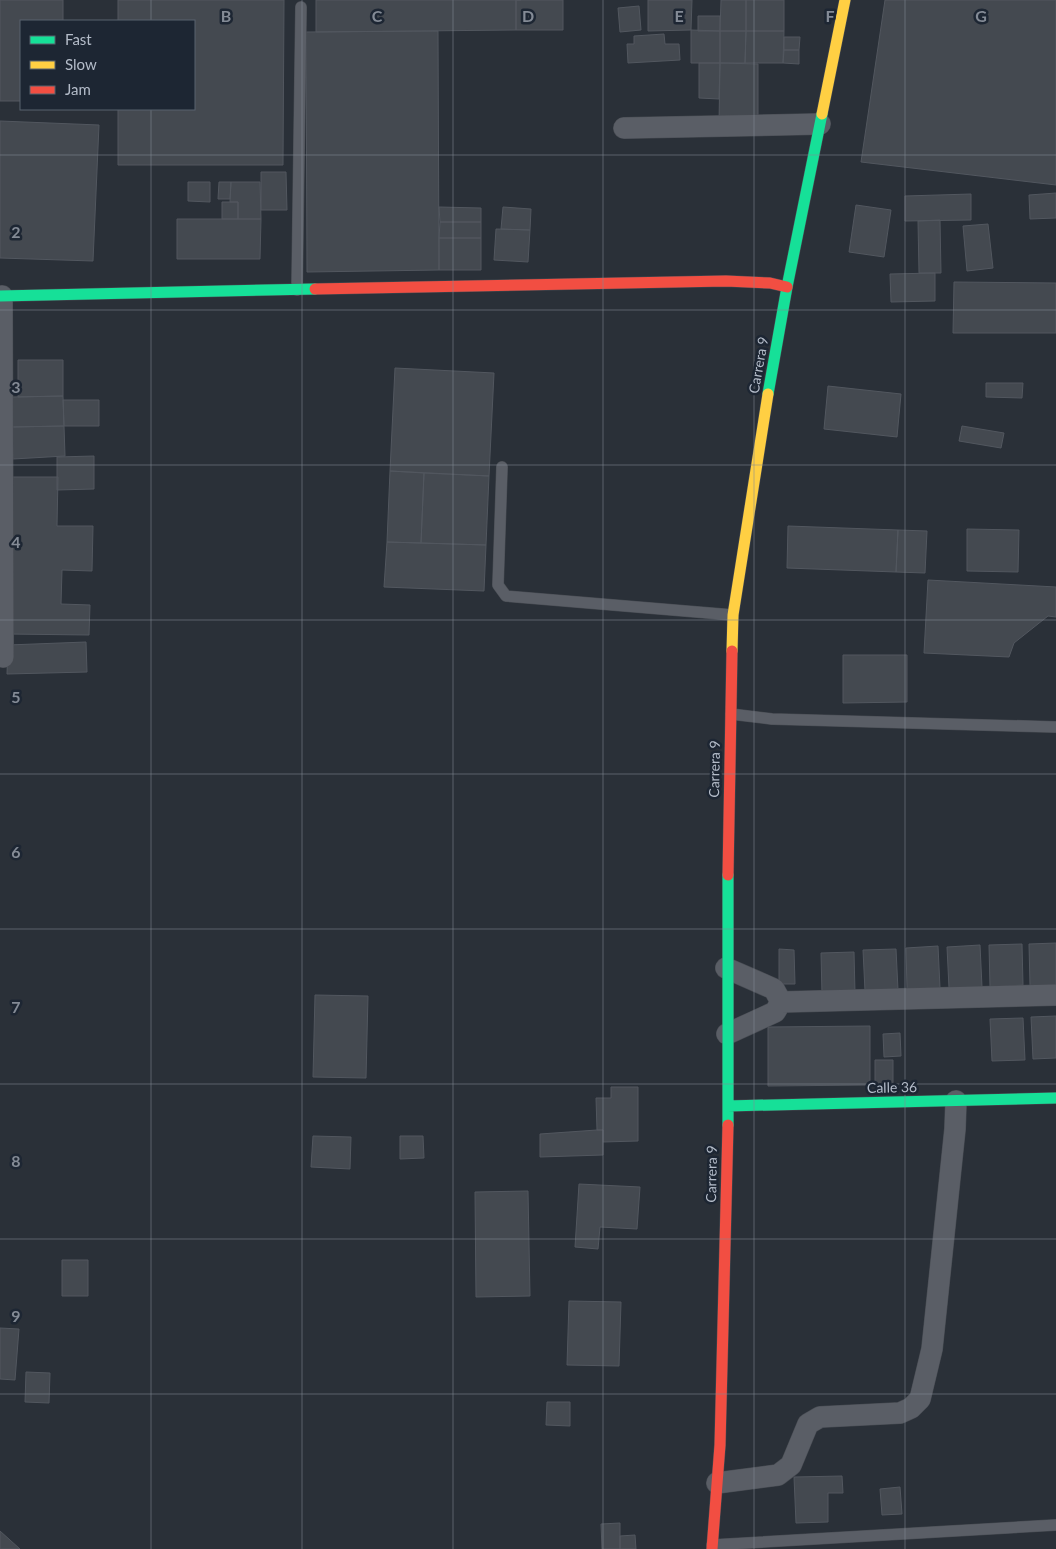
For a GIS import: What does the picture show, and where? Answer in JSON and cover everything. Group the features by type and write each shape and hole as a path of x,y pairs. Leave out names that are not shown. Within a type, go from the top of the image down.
{"main road":[{"name":"Carrera 9","path":"712,1547 720,1445 728,1106 726,968 729,714 733,615 751,495 787,287 845,0"},
{"path":"1,296 726,281 787,287"},
{"name":"Calle 36","path":"728,1106 1056,1098"}],"street":[{"path":"624,128 820,124"},
{"path":"1,296 3,657"},
{"path":"726,968 774,989 781,1002 779,1008 770,1015 727,1034"},
{"path":"781,1002 1056,995"},
{"path":"717,1483 778,1475 791,1465 808,1424 820,1417 900,1413 911,1408 920,1399 932,1350 956,1101"}],"lane":[{"path":"296,291 301,7"},
{"path":"502,467 498,585 506,596 733,615"},
{"path":"729,714 772,719 1056,727"},
{"path":"712,1547 1056,1525"}],"building":[{"path":"0,0 63,0 63,20 20,20 20,101 0,101"},
{"path":"118,0 284,0 283,165 118,165 118,110 195,110 195,20 118,20"},
{"path":"316,0 516,0 516,30 316,32"},
{"path":"516,0 563,0 563,30 516,30"},
{"path":"648,0 692,0 691,30 648,31"},
{"path":"721,0 746,0 746,31 720,31"},
{"path":"746,0 784,0 784,31 746,31"},
{"path":"885,0 1056,0 1056,185 861,162"},
{"path":"639,6 641,30 620,32 618,8"},
{"path":"698,16 720,16 720,31 698,31"},
{"path":"691,30 720,31 720,63 691,63"},
{"path":"438,31 439,270 307,272 306,32"},
{"path":"720,31 746,31 745,63 720,63"},
{"path":"746,31 784,31 783,63 745,63"},
{"path":"664,34 665,44 679,44 680,60 628,63 627,44 634,44 634,36"},
{"path":"784,37 800,37 799,50 784,50"},
{"path":"784,50 799,50 799,64 783,63"},
{"path":"699,63 720,63 719,99 699,98"},
{"path":"720,63 758,64 758,124 719,124"},
{"path":"0,121 99,125 93,261 0,258"},
{"path":"261,172 286,172 287,210 261,210"},
{"path":"188,182 210,182 210,202 188,201"},
{"path":"219,182 231,182 230,199 218,199"},
{"path":"231,182 260,182 261,219 238,219 238,202 230,202"},
{"path":"1056,193 1056,218 1030,219 1029,195"},
{"path":"971,194 971,220 905,221 905,196"},
{"path":"222,202 238,202 238,219 222,219"},
{"path":"856,205 891,210 884,257 849,252"},
{"path":"439,207 481,208 481,222 440,222"},
{"path":"503,207 531,209 530,230 501,229"},
{"path":"177,219 261,219 260,259 177,259"},
{"path":"940,220 941,273 919,273 918,221"},
{"path":"440,222 481,222 481,238 439,238"},
{"path":"988,224 993,268 967,271 963,226"},
{"path":"496,229 530,230 528,262 494,260"},
{"path":"439,238 481,238 481,270 439,270"},
{"path":"935,273 935,301 891,302 890,274"},
{"path":"954,282 1056,283 1056,333 953,333"},
{"path":"18,360 63,360 63,396 18,397"},
{"path":"395,368 494,373 489,476 390,471"},
{"path":"986,383 1023,383 1022,398 986,397"},
{"path":"828,386 901,394 897,437 824,429"},
{"path":"63,396 64,426 12,427 12,397"},
{"path":"63,400 99,400 99,426 64,426"},
{"path":"64,426 65,456 13,459 12,427"},
{"path":"962,426 1004,433 1001,448 959,441"},
{"path":"94,456 94,489 57,490 57,457"},
{"path":"390,471 424,473 421,543 387,542"},
{"path":"424,473 489,476 486,545 421,543"},
{"path":"9,477 58,477 57,526 93,526 92,571 62,570 61,604 90,605 89,635 7,634"},
{"path":"788,526 898,530 896,572 787,568"},
{"path":"967,529 1019,530 1018,572 967,571"},
{"path":"898,530 927,531 925,573 896,572"},
{"path":"387,542 486,545 484,591 384,587"},
{"path":"928,580 1056,587 1056,617 1048,616 1014,643 1009,657 924,653"},
{"path":"86,642 87,672 7,674 8,645"},
{"path":"843,655 907,655 907,702 843,703"},
{"path":"1056,943 1056,985 1030,986 1029,944"},
{"path":"1022,944 1023,985 990,987 989,945"},
{"path":"980,945 982,987 949,988 947,947"},
{"path":"938,946 940,988 907,989 906,948"},
{"path":"779,949 794,950 795,984 779,984"},
{"path":"896,949 898,990 865,991 863,950"},
{"path":"854,952 855,993 822,995 821,953"},
{"path":"315,995 368,996 366,1078 313,1077"},
{"path":"1056,1016 1056,1058 1033,1059 1031,1017"},
{"path":"1023,1018 1025,1060 992,1061 990,1019"},
{"path":"870,1026 870,1085 768,1086 768,1027"},
{"path":"900,1033 901,1056 884,1057 883,1034"},
{"path":"875,1060 893,1060 893,1087 875,1086"},
{"path":"611,1087 638,1087 638,1141 603,1142 603,1130 597,1130 596,1098 611,1098"},
{"path":"603,1130 603,1155 540,1157 540,1134"},
{"path":"313,1136 351,1137 350,1169 311,1167"},
{"path":"400,1136 423,1136 424,1158 400,1159"},
{"path":"579,1184 640,1187 637,1229 600,1227 598,1249 575,1247"},
{"path":"528,1191 530,1296 476,1297 475,1192"},
{"path":"62,1260 88,1260 88,1296 62,1296"},
{"path":"569,1301 621,1302 619,1366 567,1365"},
{"path":"0,1328 19,1329 15,1380 0,1379"},
{"path":"26,1372 50,1373 49,1403 25,1402"},
{"path":"547,1402 570,1402 570,1426 546,1425"},
{"path":"842,1476 843,1493 828,1493 828,1522 796,1523 794,1477"},
{"path":"900,1487 902,1514 882,1515 880,1489"},
{"path":"620,1523 620,1549 602,1549 601,1524"},
{"path":"0,1531 20,1549 0,1549"},
{"path":"635,1535 636,1549 620,1549 620,1536"}],"traffic: fast":[{"path":"768,394 787,287 822,114"},
{"path":"0,296 315,289"},
{"path":"728,875 728,1125"},
{"path":"728,1106 1056,1098"}],"traffic: slow":[{"path":"822,114 845,0"},
{"path":"732,651 733,615 768,394"}],"traffic: jam":[{"path":"315,289 726,281 770,283 787,287"},
{"path":"728,875 732,651"},
{"path":"712,1549 720,1445 728,1125"}]}
